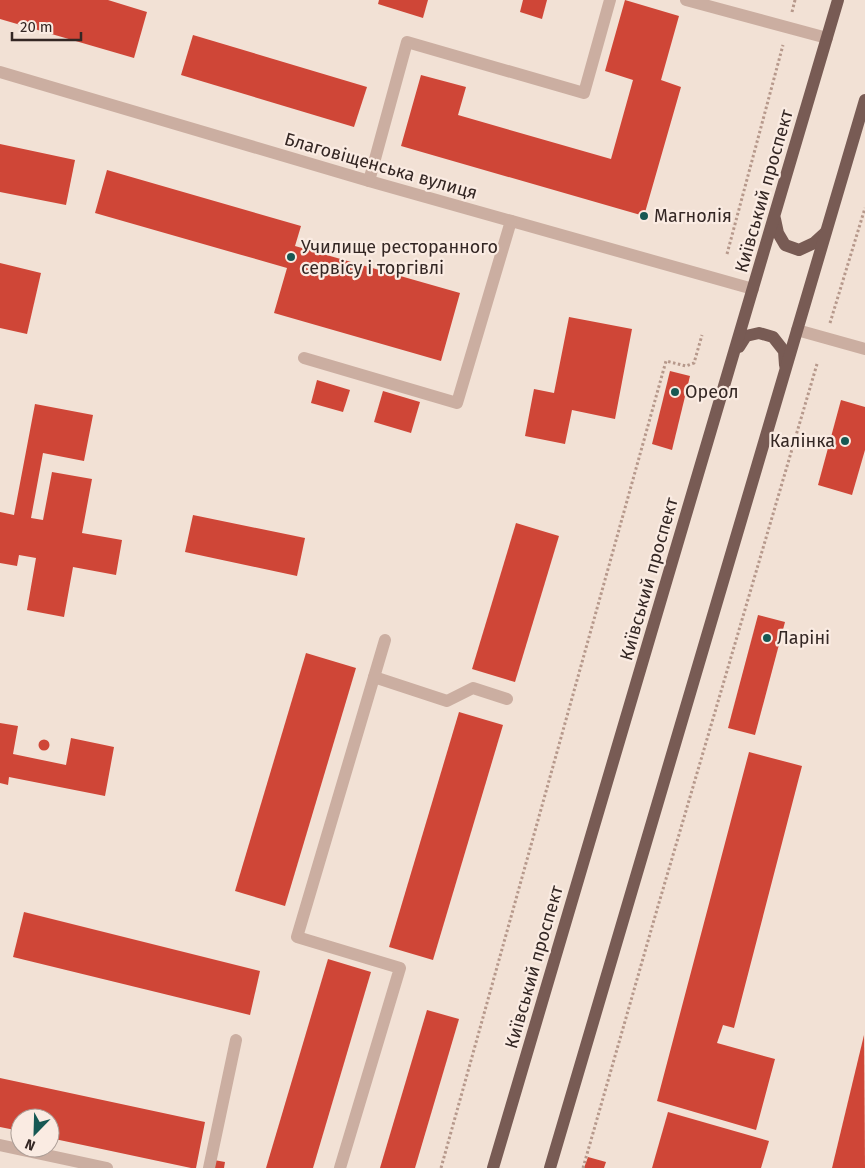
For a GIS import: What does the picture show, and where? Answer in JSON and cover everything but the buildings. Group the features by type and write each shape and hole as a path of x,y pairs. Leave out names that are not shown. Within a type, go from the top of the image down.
{"main road":[{"name":"Київський проспект","path":"493,1168 838,0"},
{"path":"550,1168 865,100"},
{"path":"774,216 778,233 785,245 799,250 814,243 826,232"},
{"path":"733,355 746,336 759,333 773,337 784,351 785,370"}],"street":[{"path":"369,181 407,42 584,93 610,0"},
{"path":"686,0 827,38"},
{"name":"Благовіщенська вулиця","path":"0,72 369,181 753,289"},
{"path":"304,358 456,403 511,221"},
{"path":"797,330 865,349"},
{"path":"340,1168 400,968 297,937 385,640"},
{"path":"374,677 447,701 473,688 507,699"},
{"path":"209,1168 236,1040"},
{"path":"0,1145 107,1168"}],"path":[{"path":"727,254 795,0"},
{"path":"834,308 865,208"},
{"path":"441,1168 666,361 686,366 694,363 702,335"},
{"path":"583,1168 817,364"}],"place":[{"name":"Магнолія","path":"644,216"},
{"name":"Училище ресторанного сервісу і торгівлі","path":"291,257"},
{"name":"Ореол","path":"675,392"},
{"name":"Калінка","path":"845,441"},
{"name":"Ларіні","path":"767,638"}]}
